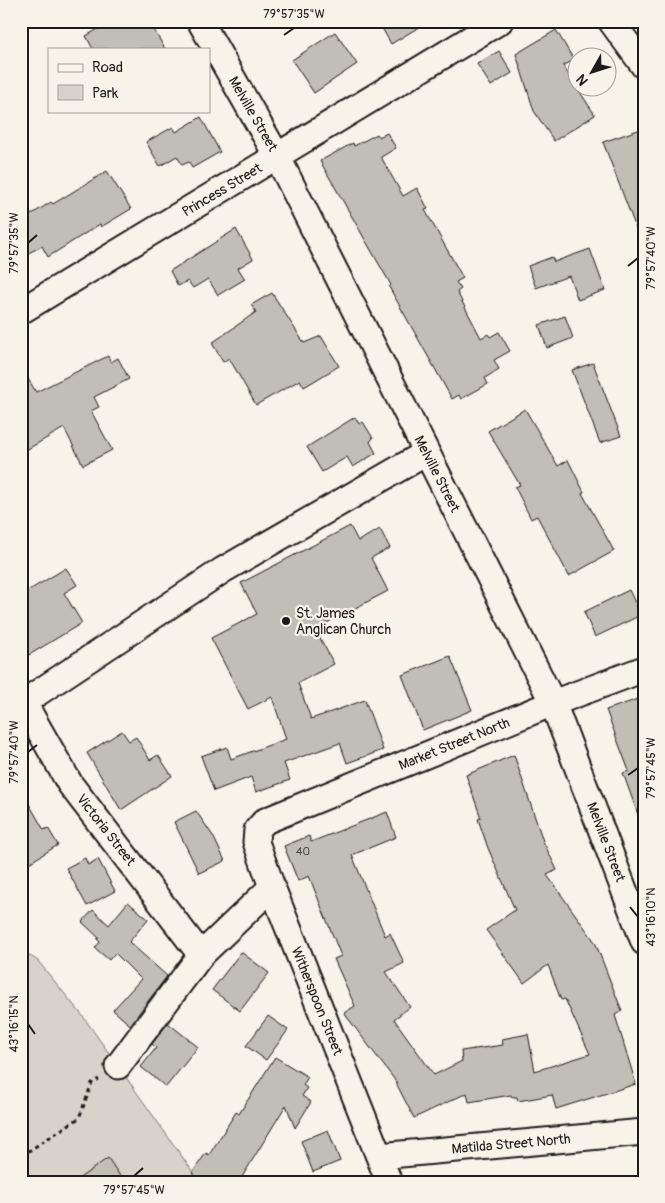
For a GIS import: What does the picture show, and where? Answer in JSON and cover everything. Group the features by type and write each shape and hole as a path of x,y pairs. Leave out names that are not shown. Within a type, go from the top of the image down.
{"street":[{"name":"Melville Street","path":"200,21 277,156 553,703 644,942"},
{"name":"Princess Street","path":"21,311 500,21"},
{"path":"611,21 644,66"},
{"path":"22,700 223,570 426,453"},
{"name":"Market Street North","path":"265,821 553,703 644,669"},
{"name":"Victoria Street","path":"22,700 70,784 201,955"},
{"name":"Witherspoon Street","path":"265,821 257,830 256,842 389,1182"},
{"path":"118,1066 201,955 272,887"},
{"name":"Matilda Street North","path":"379,1156 644,1132"}],"path":[{"path":"21,1156 79,1118 92,1083 118,1066"}],"green space":[{"path":"21,950 38,961 82,1015 200,1182 21,1182"}],"building":[{"path":"112,21 149,21 164,48 92,48 86,36"},
{"path":"378,21 429,21 391,44"},
{"path":"556,30 568,50 568,63 563,66 568,74 568,98 584,98 595,115 554,141 534,111 516,54"},
{"path":"335,32 357,64 314,93 292,60"},
{"path":"499,51 512,73 491,86 477,64"},
{"path":"201,117 220,152 192,168 189,162 182,165 177,156 160,166 146,142 173,127 176,132"},
{"path":"644,128 644,243 642,244 603,142"},
{"path":"387,133 396,148 381,157 403,196 417,188 428,209 425,210 463,278 456,282 461,289 457,292 481,338 488,334 490,337 499,332 510,351 494,360 499,369 485,378 488,384 461,399 459,395 452,399 389,287 391,285 320,161 353,143 354,146 377,134 379,137"},
{"path":"107,171 131,209 101,227 100,224 48,257 42,246 21,257 21,221"},
{"path":"236,229 253,259 238,268 245,279 218,295 208,279 193,288 188,281 178,286 170,271"},
{"path":"590,249 605,290 578,300 569,276 536,288 528,266 552,257 554,262"},
{"path":"272,293 304,343 321,336 339,366 304,387 300,380 256,405 229,358 223,362 212,343 256,312 251,305"},
{"path":"565,316 573,338 547,348 539,325"},
{"path":"108,356 111,362 118,358 129,379 94,397 99,407 91,411 112,450 83,465 64,428 21,453 21,367 36,392"},
{"path":"593,363 621,436 600,443 572,370"},
{"path":"525,409 558,466 568,460 584,492 582,493 614,551 569,576 537,516 531,519 515,487 520,485 488,431"},
{"path":"355,417 359,424 363,422 373,438 370,442 376,453 353,467 347,457 322,472 307,447"},
{"name":"St. James Anglican Church","path":"350,526 358,541 380,529 390,548 371,558 388,591 315,629 334,664 298,683 311,719 365,700 383,750 347,763 340,743 284,763 290,780 256,792 251,777 214,791 201,756 227,747 231,759 286,739 272,697 248,709 211,638 257,614 241,583"},
{"path":"66,568 77,585 64,593 82,623 29,655 21,642 21,595"},
{"path":"629,590 641,615 595,637 584,612"},
{"path":"450,656 472,710 423,730 402,675"},
{"path":"638,699 644,716 644,823 641,823 623,773 629,771 606,710"},
{"path":"122,731 129,741 136,737 150,760 158,755 172,776 121,810 87,753"},
{"path":"514,755 543,841 557,870 547,875 595,942 622,1011 615,1015 636,1084 556,1109 552,1095 518,1101 517,1097 512,1097 511,1095 469,1102 467,1093 414,1118 394,1079 344,1013 355,1006 334,959 341,956 309,876 298,881 284,846 309,836 311,842 387,812 396,837 352,855 385,936 390,933 404,963 386,972 410,1007 394,1019 434,1075 462,1061 461,1051 503,1045 502,1039 528,1034 535,1071 590,1054 565,999 561,1000 548,965 524,983 486,930 515,910 488,848 478,819 481,818 466,775"},
{"path":"21,790 44,830 48,828 58,845 21,868"},
{"path":"196,811 213,836 225,861 199,873 174,822"},
{"path":"85,858 88,865 98,859 115,891 87,906 66,868"},
{"path":"128,902 148,919 129,942 167,976 130,1025 113,1010 141,979 115,953 109,960 95,948 100,942 97,939 99,938 82,922 93,910 109,925"},
{"path":"241,952 269,973 240,1011 212,990"},
{"path":"268,1016 288,1030 266,1060 246,1046"},
{"path":"168,1023 198,1047 166,1087 141,1067 156,1048 152,1044"},
{"path":"275,1057 308,1077 303,1085 307,1088 302,1096 311,1102 295,1128 286,1105 239,1182 204,1182 192,1173 206,1153 209,1155 236,1112 239,1114"},
{"path":"328,1130 340,1161 313,1172 301,1141"},
{"path":"108,1158 124,1182 74,1182"}],"place":[{"name":"St. James Anglican Church","path":"286,621"}]}
